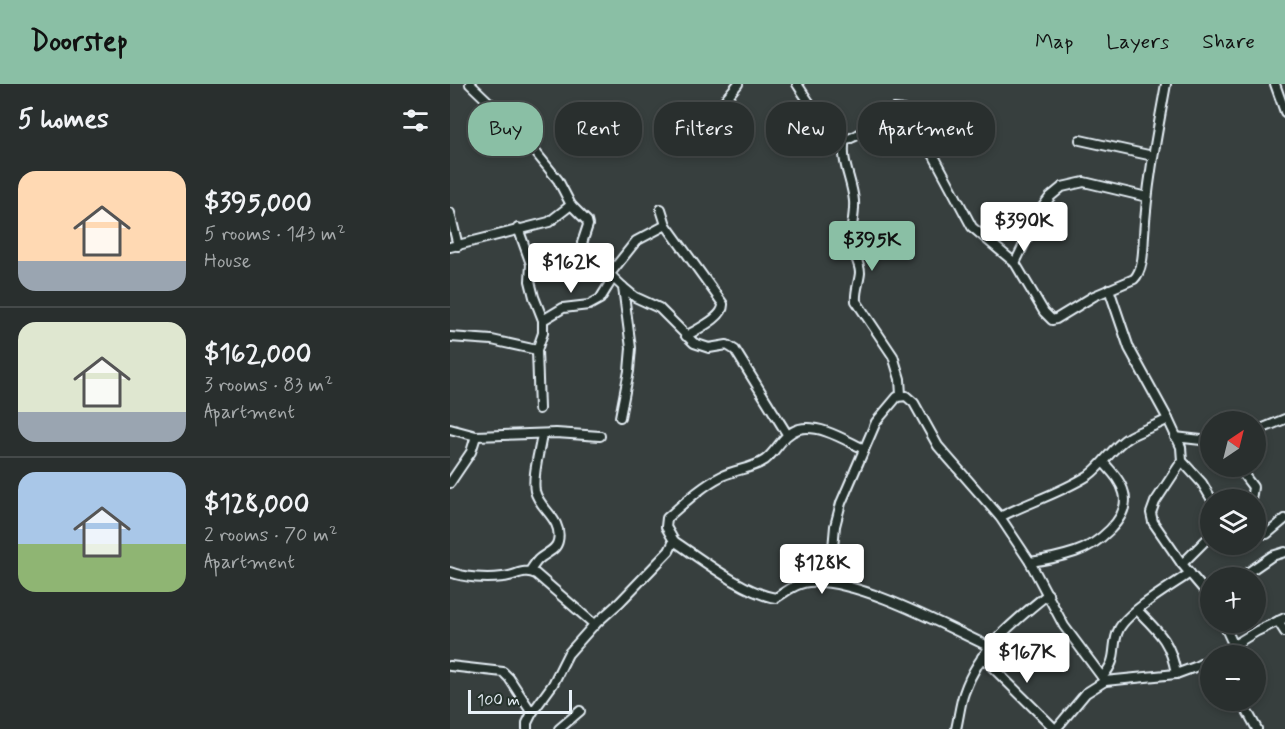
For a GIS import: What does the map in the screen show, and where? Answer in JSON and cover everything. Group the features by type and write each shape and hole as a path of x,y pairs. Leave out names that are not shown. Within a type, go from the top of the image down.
{"street":[{"path":"470,84 517,129 558,180 571,205 588,225 583,239 584,248 623,287 635,297 659,308 686,336 702,347 727,345 735,350 787,434"},
{"path":"723,102 738,84"},
{"path":"797,84 810,102"},
{"path":"846,139 851,138 894,109 903,110 944,171 972,227 1015,263 1044,312 1052,320 1056,320 1109,289 1134,279 1139,274 1147,197 1166,84"},
{"path":"1275,84 1285,111"},
{"path":"1080,140 1153,156"},
{"path":"843,156 854,200 855,217 850,236 860,274 855,292 856,301 893,356 898,367 902,395 914,403 938,446 1000,517 1030,562 1075,643 1104,679"},
{"path":"1015,263 1041,210 1050,197 1062,187 1084,182 1147,197"},
{"path":"450,213 454,247 518,228 549,222 571,205"},
{"path":"661,209 666,225 723,304 720,314 686,336"},
{"path":"543,320 563,308 589,304 600,299 611,276 636,241 666,225"},
{"path":"518,228 531,264 530,281 543,320 543,333 537,350 539,409"},
{"path":"620,417 631,348 623,287"},
{"path":"1109,289 1129,348 1181,447 1182,461 1155,502 1151,513 1152,522 1182,564 1200,581"},
{"path":"450,337 492,340 537,350"},
{"path":"830,582 837,515 880,415 892,401 902,395"},
{"path":"1000,517 1061,490 1088,475 1104,463 1130,436 1168,419"},
{"path":"1266,427 1285,419"},
{"path":"864,449 840,437 810,428 799,429 787,434 766,459 713,481 667,518 666,527 674,540 764,596 777,598 789,588 807,582 830,582 875,595 990,647"},
{"path":"450,429 476,436 556,433 600,436"},
{"path":"450,572 467,576 505,578 530,571 538,559 551,552 558,542 555,520 536,493 535,483 542,434"},
{"path":"450,483 471,452 476,436"},
{"path":"1175,437 1200,440"},
{"path":"1182,461 1206,489"},
{"path":"1030,562 1077,552 1112,528 1122,515 1126,501 1124,490 1117,477 1104,463"},
{"path":"1266,534 1284,521"},
{"path":"527,729 532,713 554,684 568,654 669,551 674,540"},
{"path":"1182,564 1200,546"},
{"path":"1256,567 1272,556 1285,552"},
{"path":"530,571 595,625"},
{"path":"981,657 1055,729 1086,693 1104,679 1114,658 1118,630 1123,622 1190,573"},
{"path":"956,729 963,695 981,657 1015,621 1048,594"},
{"path":"1137,610 1169,646 1176,674"},
{"path":"1228,633 1233,644 1282,620 1285,632"},
{"path":"1104,679 1176,674 1200,665"},
{"path":"450,666 503,672 532,713"},
{"path":"559,729 580,711"},
{"path":"1247,711 1257,729"}]}
